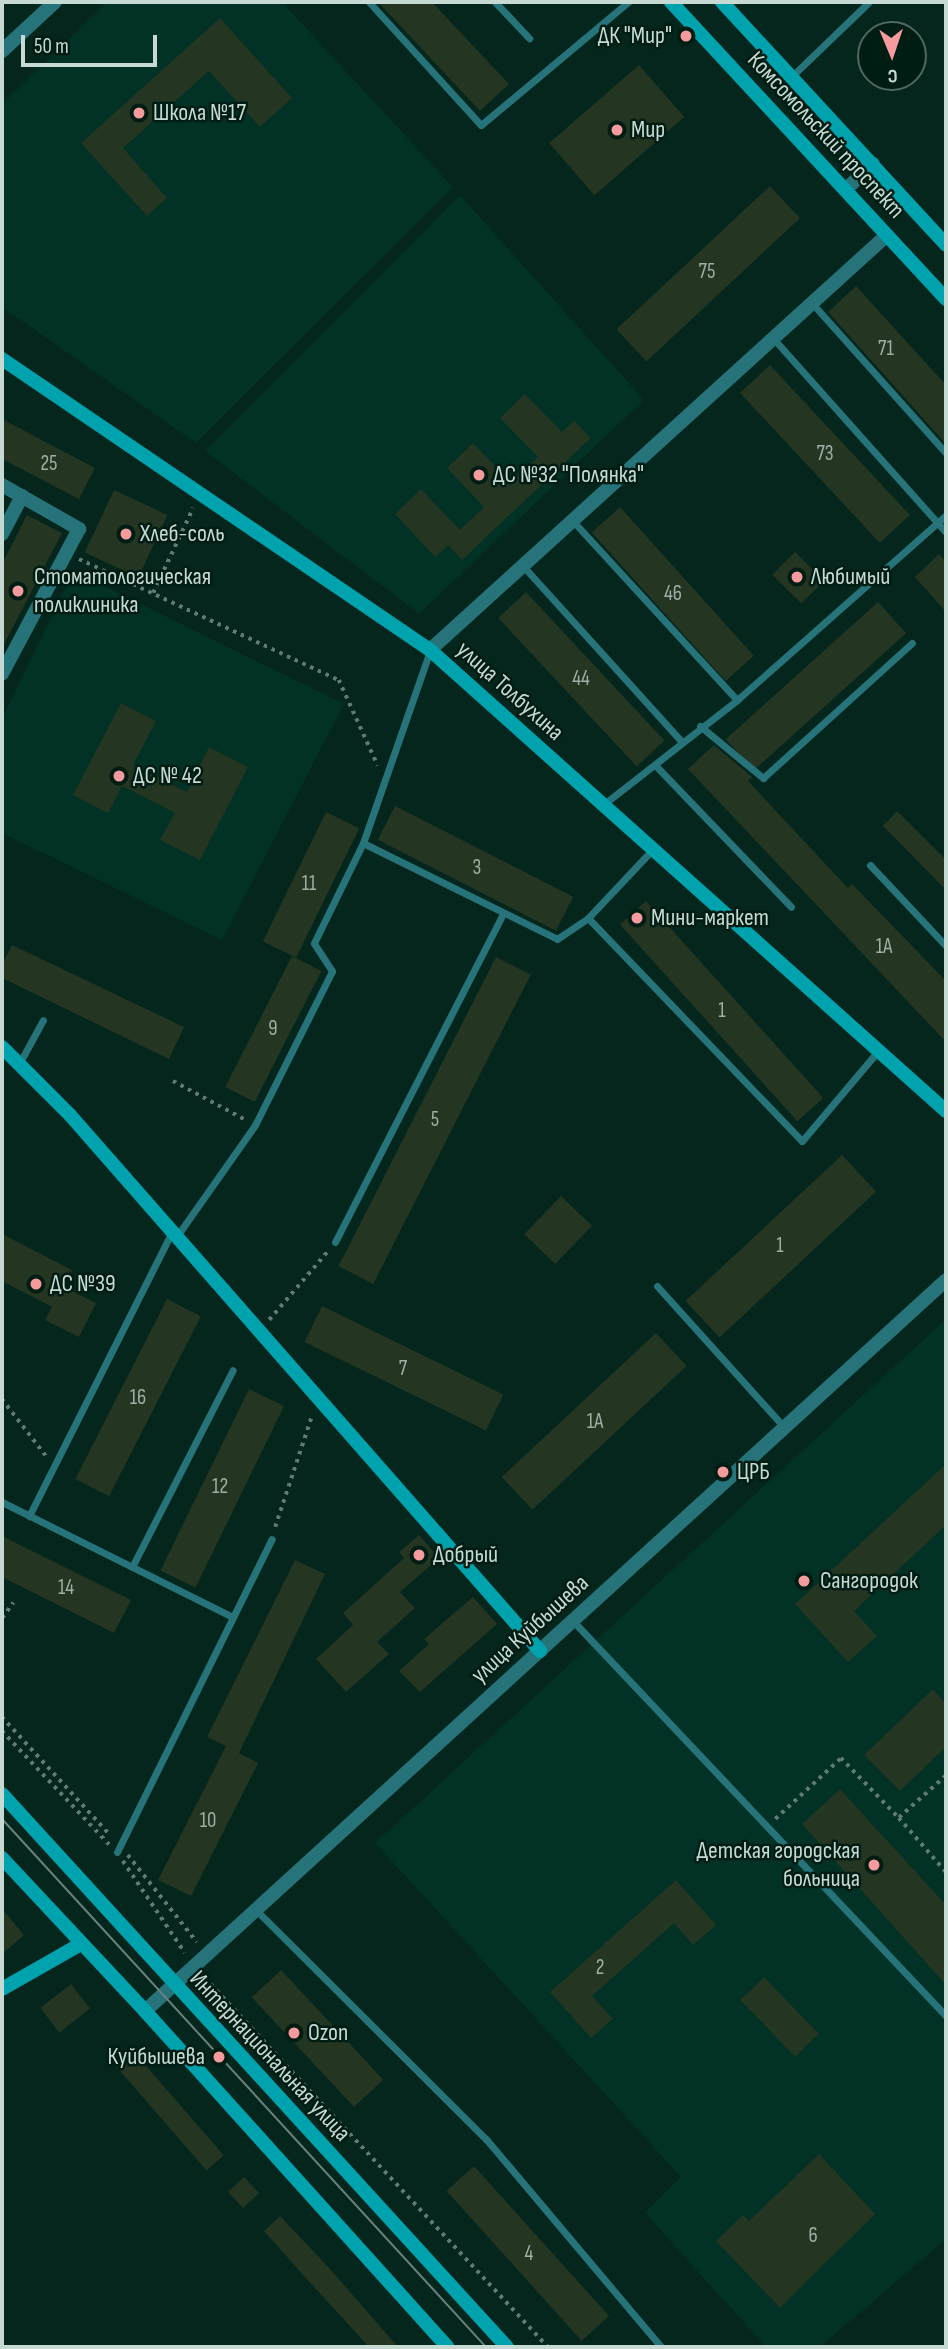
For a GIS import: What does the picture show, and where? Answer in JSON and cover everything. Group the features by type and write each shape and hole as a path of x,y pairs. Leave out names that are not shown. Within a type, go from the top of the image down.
{"main road":[{"name":"Комсомольский проспект","path":"671,2 946,299"},
{"name":"Комсомольский проспект","path":"722,2 946,245"},
{"name":"улица Толбухина","path":"2,359 430,650 946,1111"},
{"path":"2,1047 70,1115 540,1651"},
{"name":"Интернациональная улица","path":"2,1794 507,2347"},
{"path":"2,1858 145,2011 448,2347"},
{"path":"2,1989 81,1944"}],"street":[{"path":"2,51 55,2"},
{"path":"846,189 873,164"},
{"path":"430,650 887,234"},
{"path":"2,485 79,529 2,674"},
{"path":"2,534 22,496"},
{"name":"улица Куйбышева","path":"145,2011 946,1280"}],"lane":[{"path":"369,2 481,125 628,2"},
{"path":"495,2 529,38"},
{"path":"791,77 869,2"},
{"path":"811,302 946,453"},
{"path":"772,337 946,532"},
{"path":"603,805 656,766 700,726 737,700 946,514"},
{"path":"572,520 737,700"},
{"path":"523,565 682,742"},
{"path":"700,726 763,778 912,643"},
{"path":"29,1516 174,1234 255,1125 332,971 314,943 363,843 430,650"},
{"path":"656,766 791,907"},
{"path":"363,843 557,939 588,918 653,849"},
{"path":"870,865 946,946"},
{"path":"335,1242 503,914"},
{"path":"588,918 802,1141 878,1051"},
{"path":"19,1064 43,1020"},
{"path":"657,1286 785,1428"},
{"path":"132,1567 233,1370"},
{"path":"2,1502 233,1617"},
{"path":"119,1849 272,1539"},
{"path":"573,1621 946,2016"},
{"path":"256,1910 486,2139 661,2347"}],"path":[{"path":"153,593 199,493"},
{"path":"66,553 338,680 385,780"},
{"path":"173,1081 255,1125"},
{"path":"259,1331 335,1242"},
{"path":"272,1539 317,1398"},
{"path":"2,1399 54,1466"},
{"path":"2,1618 13,1603"},
{"path":"2,1717 119,1849 207,1955"},
{"path":"2,1731 119,1849 194,1966 548,2347"},
{"path":"767,1827 841,1758 946,1872"},
{"path":"899,1818 946,1776"}],"shaded area":[{"path":"107,2 282,2 453,187 196,443 2,307 2,104"},
{"path":"460,195 644,400 419,614 205,451"},
{"path":"74,571 344,704 222,940 2,833 2,718"},
{"name":"Сангородок","path":"946,1319 946,2239 820,2347 766,2347 645,2213 681,2177 375,1843"}],"building":[{"path":"378,2 432,2 509,84 480,111"},
{"name":"Школа №17","path":"220,18 292,98 260,127 209,71 123,148 167,198 147,216 81,143"},
{"name":"Мир","path":"639,65 684,117 594,195 549,143"},
{"path":"770,186 800,218 646,361 616,329"},
{"path":"856,286 946,385 946,444 828,312"},
{"path":"770,365 910,515 880,543 740,393"},
{"name":"ДС №32 \"Полянка\"","path":"525,394 562,432 574,421 591,438 462,560 448,545 435,557 395,514 421,489 460,530 484,507 447,468 473,443 511,483 538,457 500,418"},
{"path":"2,419 95,468 79,499 2,459"},
{"name":"Хлеб-соль","path":"114,490 167,515 138,577 85,553"},
{"path":"620,507 754,656 726,681 592,532"},
{"path":"27,515 62,533 2,648 2,564"},
{"name":"Любимый","path":"795,552 824,581 801,604 772,575"},
{"path":"939,554 946,562 946,612 915,577"},
{"path":"526,592 664,740 637,766 498,618"},
{"path":"878,602 906,633 754,770 726,739"},
{"name":"ДС № 42","path":"121,703 156,721 133,765 187,792 209,747 248,767 200,860 160,840 175,813 122,786 108,813 73,795"},
{"path":"714,745 752,777 748,781 848,888 852,884 946,981 946,1042 688,769"},
{"path":"395,806 573,897 556,931 378,840"},
{"path":"897,811 946,860 946,890 883,826"},
{"path":"326,812 359,828 296,958 263,941"},
{"path":"646,901 823,1098 797,1121 620,924"},
{"path":"12,945 184,1027 169,1059 2,978 2,965"},
{"path":"292,956 321,971 255,1102 225,1087"},
{"path":"496,957 531,975 373,1284 338,1266"},
{"path":"842,1155 876,1192 720,1338 685,1301"},
{"path":"561,1196 592,1226 555,1264 524,1234"},
{"name":"ДС №39","path":"2,1234 72,1270 64,1287 96,1303 79,1337 45,1320 52,1307 2,1281"},
{"path":"167,1299 201,1316 109,1496 75,1479"},
{"path":"322,1306 504,1395 486,1431 304,1342"},
{"path":"656,1333 687,1366 532,1510 502,1477"},
{"path":"249,1389 284,1406 196,1588 160,1571"},
{"path":"946,1464 946,1525 854,1611 877,1636 848,1662 795,1604"},
{"path":"419,1535 439,1558 400,1592 415,1608 377,1642 389,1654 346,1692 316,1659 353,1625 343,1613 404,1558 399,1552"},
{"path":"2,1536 131,1600 114,1633 2,1577"},
{"path":"295,1560 325,1574 239,1753 258,1763 191,1896 158,1880 226,1746 207,1737"},
{"path":"473,1597 497,1624 420,1692 399,1671 429,1644 424,1639"},
{"path":"933,1689 946,1704 946,1747 900,1791 864,1755"},
{"name":"Детская городская больница","path":"840,1789 946,1905 946,1985 802,1824"},
{"path":"676,1880 716,1925 693,1945 674,1923 592,1996 613,2019 591,2038 550,1992"},
{"path":"2,1909 24,1935 2,1954"},
{"path":"281,1970 383,2080 354,2107 252,1997"},
{"path":"764,1977 819,2034 795,2057 740,2000"},
{"path":"71,1984 90,2008 59,2032 40,2008"},
{"path":"134,2052 224,2155 207,2170 117,2067"},
{"path":"819,2154 875,2214 780,2308 716,2241 743,2215 749,2221"},
{"path":"474,2166 609,2316 582,2341 447,2191"},
{"path":"244,2177 259,2193 243,2208 228,2192"},
{"path":"280,2216 398,2347 369,2347 304,2276 264,2231"}],"tram line":[{"path":"2,1819 486,2347"}],"place":[{"name":"ДК \"Мир\"","path":"686,36"},
{"name":"Школа №17","path":"139,113"},
{"name":"Мир","path":"617,130"},
{"name":"ДС №32 \"Полянка\"","path":"479,475"},
{"name":"Хлеб-соль","path":"126,534"},
{"name":"Любимый","path":"797,577"},
{"name":"Стоматологическая поликлиника","path":"18,591"},
{"name":"ДС № 42","path":"119,776"},
{"name":"Мини-маркет","path":"637,918"},
{"name":"ДС №39","path":"36,1284"},
{"name":"ЦРБ","path":"723,1472"},
{"name":"Добрый","path":"419,1555"},
{"name":"Сангородок","path":"804,1581"},
{"name":"Детская городская больница","path":"874,1865"},
{"name":"Ozon","path":"294,2033"},
{"name":"Куйбышева","path":"219,2057"}]}
